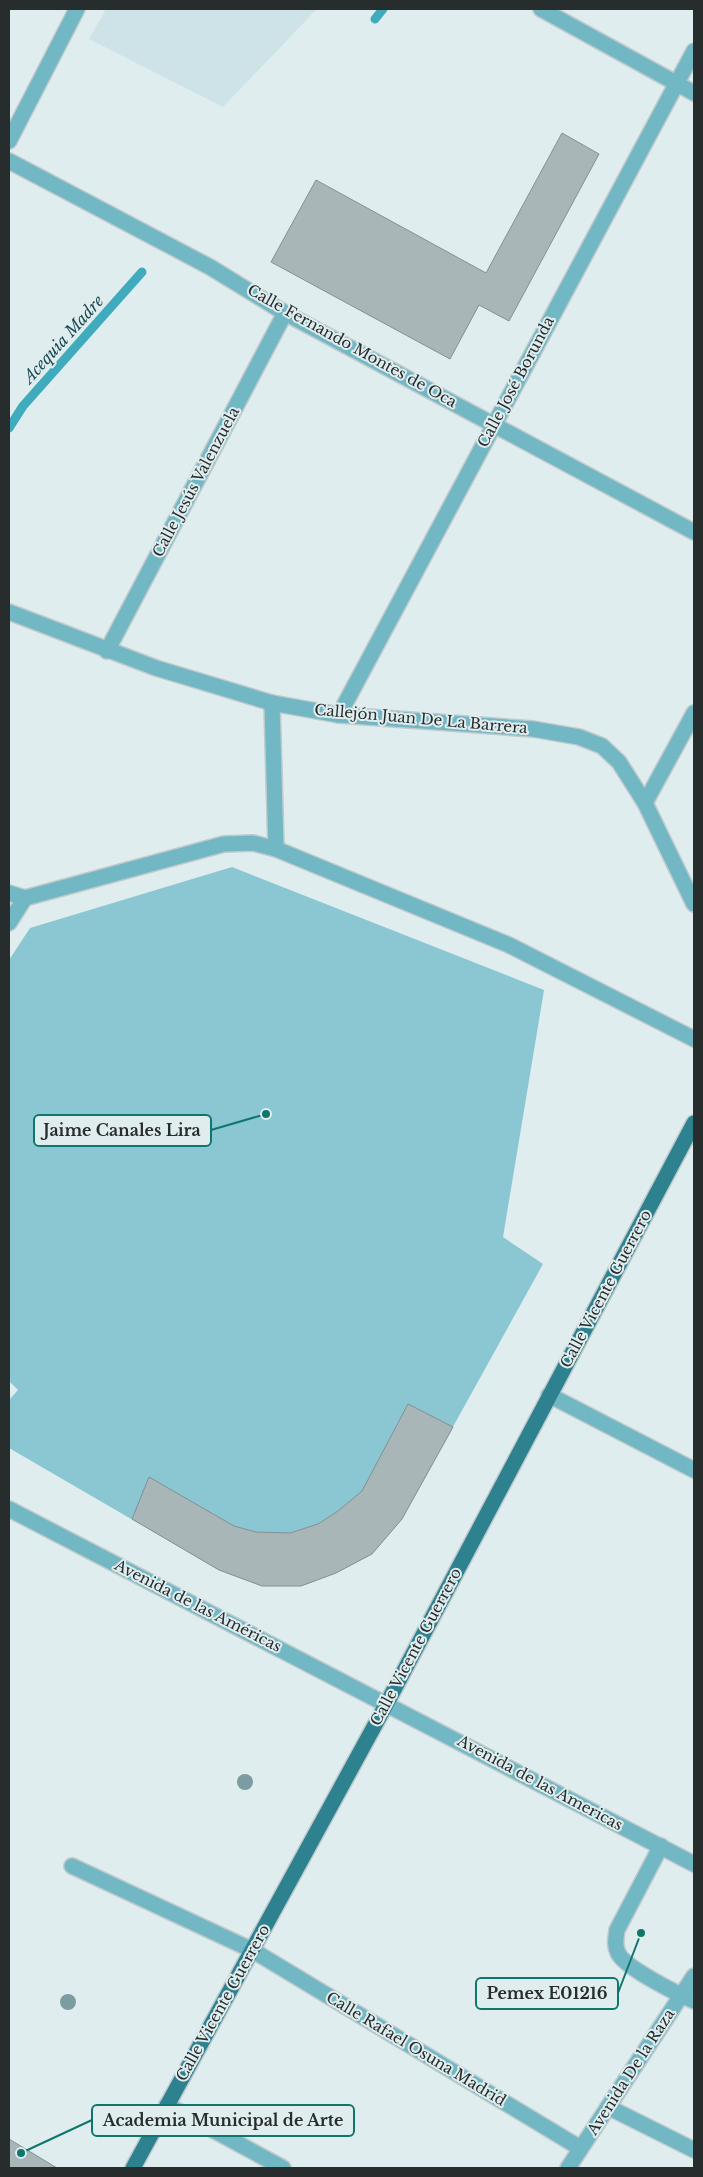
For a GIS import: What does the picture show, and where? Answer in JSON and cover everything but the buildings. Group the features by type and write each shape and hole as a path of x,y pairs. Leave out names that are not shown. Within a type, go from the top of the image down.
{"main road":[{"name":"Calle Vicente Guerrero","path":"133,2168 387,1703 694,1123"}],"street":[{"path":"9,141 77,9"},
{"path":"541,9 694,92"},
{"name":"Calle José Borunda","path":"339,715 694,51"},
{"name":"Calle Fernando Montes de Oca","path":"9,161 210,267 286,313 694,532"},
{"name":"Calle Jesús Valenzuela","path":"107,651 286,313"},
{"name":"Callejón Juan De La Barrera","path":"9,612 107,651 156,668 272,703 339,715 533,729 579,737 602,746 619,762 645,803 694,904"},
{"path":"272,703 276,849"},
{"path":"645,803 694,713"},
{"path":"9,894 25,898 224,844 253,843 276,849 509,945 694,1039"},
{"path":"9,923 25,898"},
{"path":"549,1395 694,1470"},
{"name":"Avenida de las Américas","path":"9,1509 387,1703"},
{"name":"Avenida de las Americas","path":"387,1703 694,1864"},
{"path":"661,1846 617,1930 615,1945 619,1955 628,1965 688,1998"},
{"name":"Calle Rafael Osuna Madrid","path":"72,1866 252,1950 580,2148"},
{"name":"Avenida De la Raza","path":"568,2168 608,2107 688,1998 694,1976"},
{"path":"167,2105 283,2168"},
{"path":"608,2107 694,2150"}],"shaded area":[{"path":"106,9 317,9 223,107 89,39"},
{"path":"232,867 544,990 503,1237 543,1264 402,1519 372,1554 336,1573 301,1586 262,1586 219,1570 9,1448 9,1400 18,1390 9,1381 9,960 30,928"}],"waterway":[{"name":"Acequia Madre","path":"375,19 383,9"},
{"name":"Acequia Madre","path":"9,428 23,406 142,272"}],"place":[{"name":"Jaime Canales Lira","path":"266,1114"},
{"name":"Pemex E01216","path":"641,1933"},
{"name":"Academia Municipal de Arte","path":"21,2153"}]}
